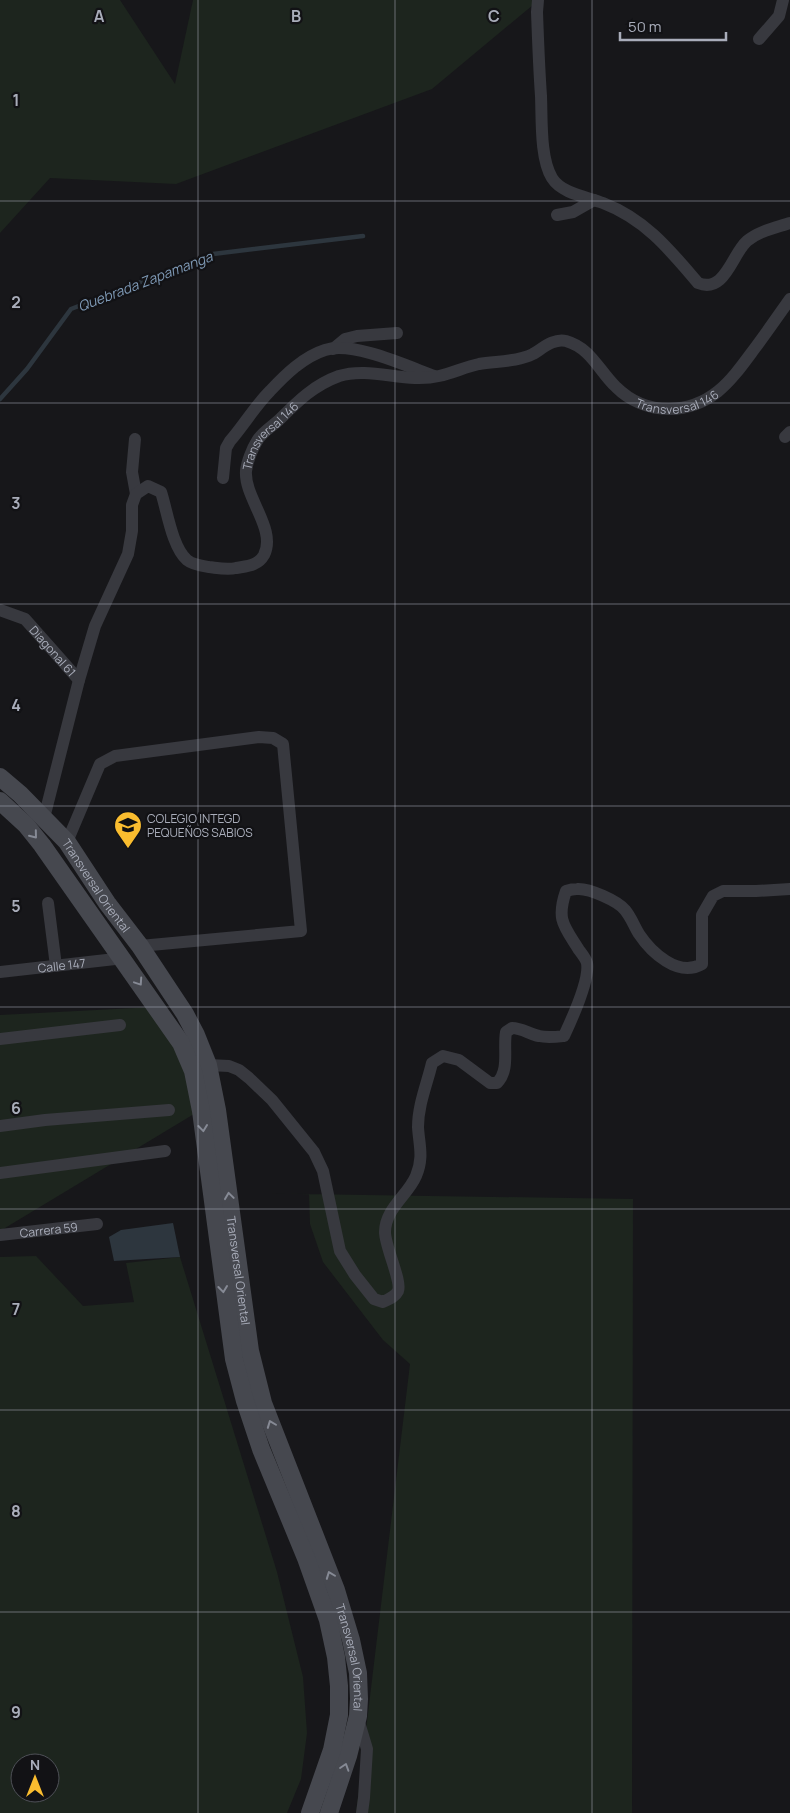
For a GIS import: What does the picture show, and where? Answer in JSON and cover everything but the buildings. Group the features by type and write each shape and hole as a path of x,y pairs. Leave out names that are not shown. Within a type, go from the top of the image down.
{"main road":[{"name":"Transversal Oriental","path":"0,777 67,842 185,1014 196,1034 208,1065 217,1110 250,1351 263,1403 336,1590 351,1640 358,1673 358,1716 348,1756 329,1813"},
{"name":"Transversal Oriental","path":"0,801 26,825 42,845 124,958 182,1043 193,1071 201,1111 234,1359 245,1401 261,1449 306,1558 328,1620 336,1657 339,1686 339,1716 332,1750 310,1813"}],"street":[{"path":"538,0 542,133 546,161 553,179 557,183 571,192 620,210 634,218 665,244 698,283 705,286 712,284 729,270 745,243 758,234 790,223"},
{"path":"759,40 779,16 783,0"},
{"path":"557,215 573,212 594,200"},
{"name":"Transversal 146","path":"136,494 148,486 161,492 176,543 187,560 199,565 231,569 255,565 264,555 267,542 262,520 250,494 246,473 248,461 257,440 308,392 324,382 341,376 356,374 410,378 437,377 480,364 516,359 533,354 551,343 564,340 581,347 596,362 615,387 631,400 650,407 677,409 694,406 706,400 729,383 790,300"},
{"path":"333,349 345,339 357,336 397,333"},
{"path":"223,478 226,448 269,391 302,361 325,350 345,349 371,354 437,377"},
{"path":"44,818 78,680 95,626 128,554 132,531 132,505 136,494 132,472 135,439"},
{"name":"Diagonal 61","path":"0,610 25,619 78,680"},
{"path":"67,842 100,764 114,756 259,737 273,738 282,744 301,931 140,946"},
{"path":"208,1065 229,1066 239,1070 249,1078 272,1100 314,1152 323,1171 340,1251 355,1275 374,1299 383,1302 392,1298 398,1290 399,1283 389,1256 385,1231 388,1216 417,1175 422,1154 418,1127 420,1106 432,1063 443,1056 459,1060 490,1083 497,1083 502,1078 505,1068 504,1042 506,1032 512,1028 521,1028 538,1036 552,1038 564,1036 574,1015 586,975 587,963 562,923 561,905 566,891 579,888 616,902 625,910 640,935 663,960 677,967 690,968 702,964 702,915 713,896 723,891 790,889"},
{"path":"48,903 56,966"},
{"name":"Calle 147","path":"0,972 124,958"},
{"path":"0,1039 120,1025"},
{"path":"0,1126 45,1120 169,1110"},
{"path":"0,1173 166,1152"},
{"name":"Carrera 59","path":"0,1235 97,1224"},
{"path":"358,1716 367,1749 362,1813"}],"shaded area":[{"path":"0,0 120,0 175,84 193,0 539,0 432,89 176,184 50,178 0,233"},
{"path":"154,1007 190,1072 199,1111 0,1231 0,1015"},
{"path":"309,1194 633,1199 632,1813 356,1813 410,1364 383,1340 323,1262 310,1224"},
{"path":"173,1223 180,1257 114,1261 109,1237 121,1230"},
{"path":"36,1256 83,1306 134,1302 126,1263 180,1257 277,1572 303,1677 307,1733 301,1779 287,1813 0,1813 0,1257"}],"waterway":[{"name":"Quebrada Zapamanga","path":"0,399 27,369 71,309 213,254 363,236"}],"place":[{"name":"COLEGIO INTEGD PEQUEÑOS SABIOS","path":"128,849"}]}
